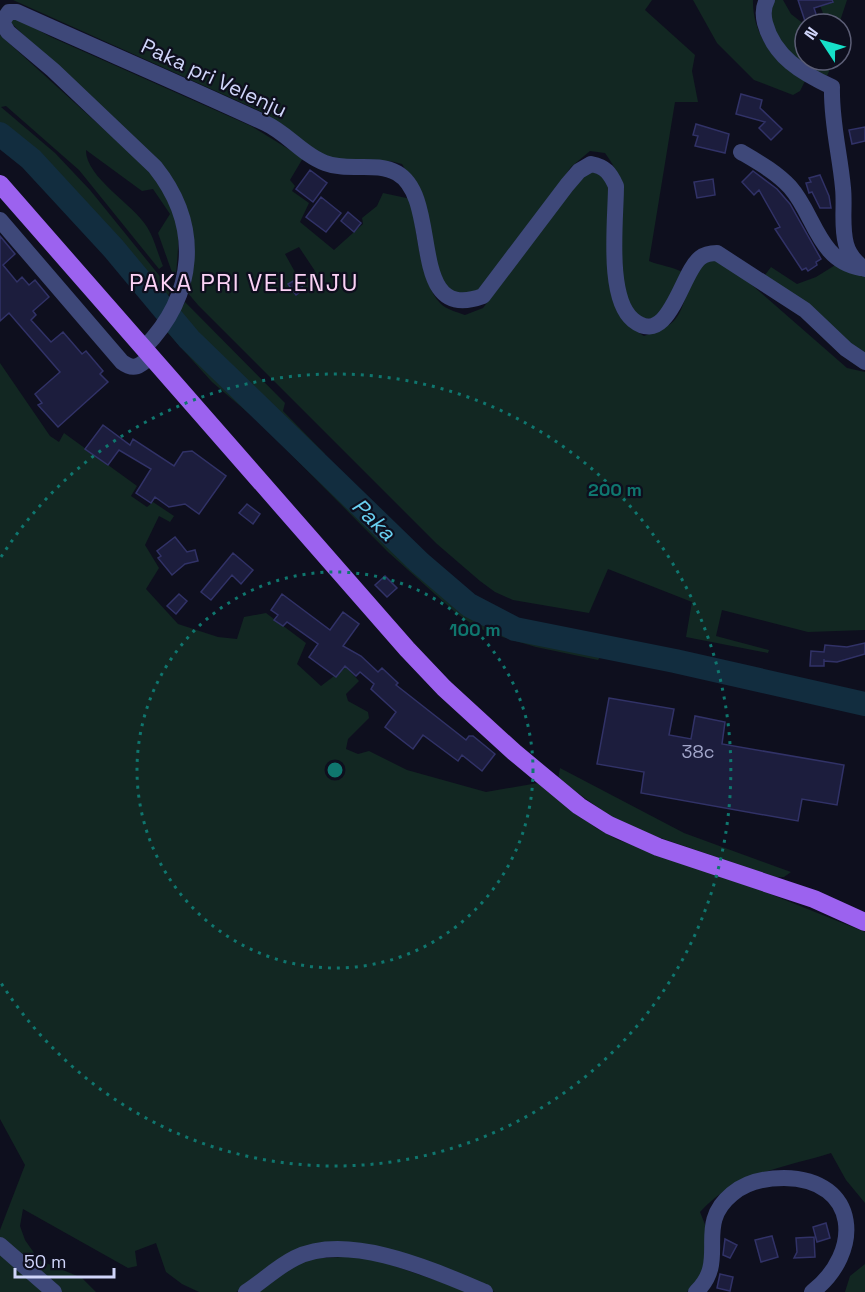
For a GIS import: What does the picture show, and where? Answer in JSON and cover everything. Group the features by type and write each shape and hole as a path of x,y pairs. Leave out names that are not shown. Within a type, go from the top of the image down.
{"main road":[{"path":"0,184 444,688 579,806 609,825 658,847 814,899 865,922"}],"street":[{"path":"767,0 763,16 776,49 790,64 832,87 831,116 841,165 845,237 854,260 865,269"},
{"name":"Paka pri Velenju","path":"147,352 178,295 186,262 186,229 181,209 169,185 121,133 8,32 2,22 9,12 17,12 269,125 323,162 342,168 394,171 406,179 415,194 434,280 444,294 457,302 469,302 483,296 567,185 579,171 591,164 603,167 611,174 616,186 616,288 624,308 633,320 644,325 657,325 666,318 689,271 699,258 717,253 805,310 857,359 865,362"},
{"path":"741,152 765,165 791,189 822,243 834,256 848,265 865,269"},
{"path":"0,220 122,362 129,367 136,368 147,352"},
{"path":"696,1292 712,1272 711,1224 717,1209 732,1193 748,1185 778,1178 806,1179 822,1186 842,1204 845,1219 844,1240 837,1262 829,1277 812,1292"},
{"path":"0,1245 54,1292"},
{"path":"246,1292 297,1256 330,1250 356,1249 388,1256 485,1292"}],"green space":[{"path":"13,0 652,0 645,10 695,55 692,71 698,102 675,102 649,261 682,272 660,316 643,318 631,308 621,269 620,181 605,153 590,151 571,167 497,273 476,293 460,297 441,282 419,192 402,164 390,161 374,166 332,162 262,112"},
{"path":"693,0 753,0 761,37 784,67 805,81 800,91 793,95 754,80 717,43"},
{"path":"771,0 783,0 793,16 793,57 771,32"},
{"path":"818,0 847,0 843,12 822,12"},
{"path":"14,17 51,37 251,126 303,158 290,180 295,186 292,191 309,203 300,222 334,250 363,224 362,218 377,206 383,193 411,199 423,268 433,294 446,307 465,315 483,308 585,172 606,171 609,284 615,304 626,322 644,336 664,328 676,319 692,280 706,258 721,258 847,368 865,372 865,630 808,632 722,610 716,636 769,650 768,653 686,637 692,602 608,569 589,613 513,600 495,592 437,544 198,305 187,292 188,213 92,100 10,22","holes":["299,247 315,271 301,283 285,254"]},
{"path":"0,35 161,181 180,222 176,276 173,275 158,233 170,214 153,189 142,191 86,150 93,170 141,218 147,227 163,266 159,269 79,170 6,106 1,107 55,153 90,190 171,290 165,301 131,257 68,186 0,127"},
{"path":"816,72 829,72 827,76"},
{"path":"837,264 865,275 865,356 762,279 771,267 797,284 816,277"},
{"path":"185,302 285,403 283,411 325,454 323,463 177,316"},
{"path":"171,325 381,534 460,607 501,628 602,654 598,660 536,647 492,634 473,625 455,612 388,552 259,422 212,382 167,332"},
{"path":"0,363 50,436 59,442 64,433 137,486 131,496 147,507 153,502 174,516 170,522 159,516 145,545 159,568 146,589 178,624 218,637 237,639 244,617 266,613 306,643 297,664 321,686 346,667 359,681 346,694 348,701 368,712 369,718 348,739 346,749 358,754 369,751 407,770 486,792 538,783 596,828 618,840 743,883 865,932 865,1203 846,1180 831,1153 778,1168 728,1188 700,1212 706,1227 706,1272 687,1292 495,1292 457,1276 337,1245 236,1292 199,1292 182,1284 166,1272 156,1243 135,1251 137,1266 128,1268 23,1209 20,1226 25,1240 39,1260 82,1278 96,1292 62,1292 0,1239 0,1230 25,1165 0,1119"},
{"path":"560,768 684,833 791,872 784,877 776,877 637,830 613,818 558,779"},
{"path":"0,1249 47,1292 0,1292"},
{"path":"365,1256 470,1292 253,1292 302,1259"},
{"path":"865,1264 865,1292 845,1292 850,1276"}],"building":[{"path":"798,0 832,0 833,2 814,8 815,12 802,12"},
{"path":"741,94 762,100 760,108 782,129 771,140 759,128 765,122 736,114"},
{"path":"696,124 729,134 725,153 695,146 698,136 693,135"},
{"path":"865,127 865,141 852,144 849,130"},
{"path":"310,170 327,183 313,202 296,189"},
{"path":"753,171 777,189 790,204 821,259 808,271 806,268 802,270 775,229 780,227 759,190 754,195 742,182"},
{"path":"820,175 829,196 831,208 820,208 812,192 809,193 806,183 811,182 809,178"},
{"path":"713,179 715,195 697,198 694,182"},
{"path":"321,197 341,213 326,232 306,217"},
{"path":"348,212 361,223 354,232 341,221"},
{"path":"0,236 15,254 3,265 17,282 22,277 29,285 35,280 49,297 33,311 36,315 31,320 51,342 63,332 82,354 86,351 103,371 100,374 108,382 58,427 38,405 42,403 35,394 60,372 9,313 0,321"},
{"path":"297,279 304,289 296,295 288,284"},
{"path":"103,425 130,445 133,439 174,466 183,452 192,451 226,476 199,514 185,504 169,507 155,497 151,503 136,493 151,469 119,450 108,465 85,449"},
{"path":"247,504 260,514 253,524 239,513"},
{"path":"175,537 187,552 195,550 198,561 185,564 172,575 158,558 161,556 157,551"},
{"path":"233,553 253,570 241,584 232,575 211,600 201,592"},
{"path":"385,576 397,588 387,597 375,585"},
{"path":"179,594 187,601 176,614 167,606"},
{"path":"282,594 330,630 343,612 359,624 343,646 361,656 378,672 382,668 398,683 396,685 466,740 469,736 473,736 495,754 482,771 462,755 458,761 423,735 413,749 385,727 396,712 371,689 374,684 360,672 356,676 345,666 336,677 309,657 318,644 287,622 283,626 274,620 278,615 271,610"},
{"path":"865,643 865,654 837,662 824,661 824,666 810,666 811,651 824,652 825,645 847,647"},
{"path":"609,698 674,709 669,735 691,739 695,716 725,722 722,744 844,765 837,805 802,799 798,821 641,793 644,772 597,764"},
{"path":"826,1223 830,1238 817,1242 813,1227"},
{"path":"772,1236 778,1257 761,1262 755,1240"},
{"path":"814,1237 815,1257 794,1258 797,1252 796,1238"},
{"path":"725,1239 737,1245 730,1258 723,1255"},
{"path":"720,1274 733,1277 730,1291 717,1288"}],"waterway":[{"name":"Paka","path":"0,134 31,159 114,249 189,339 420,563 469,605 515,629 675,661 865,704"}],"district":[{"name":"PAKA PRI VELENJU","path":"244,283"}]}
